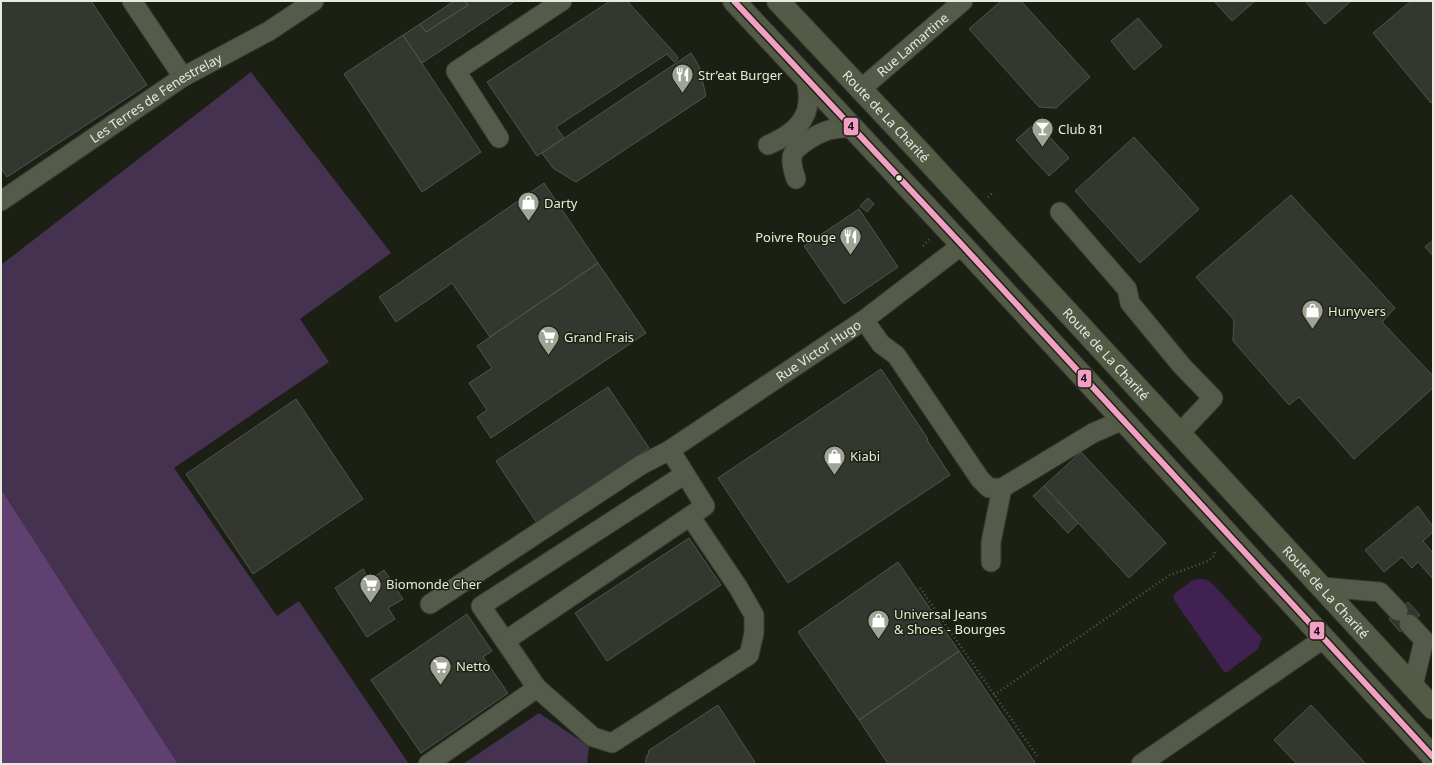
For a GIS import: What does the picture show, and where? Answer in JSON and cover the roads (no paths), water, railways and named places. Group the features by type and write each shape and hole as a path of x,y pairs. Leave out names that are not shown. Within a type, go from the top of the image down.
{"main road":[{"path":"734,1 962,245 1433,757"},
{"name":"Route de La Charité","path":"778,1 954,188 1179,434 1413,686 1431,703"}],"street":[{"path":"132,1 182,77"},
{"path":"499,138 456,71 562,1"},
{"name":"Rue Lamartine","path":"861,89 964,1"},
{"name":"Les Terres de Fenestrelay","path":"1,201 182,77 269,31 306,3"},
{"path":"768,145 786,136 802,121 807,112 809,100 806,77"},
{"path":"796,179 792,165 792,156 797,149 808,140 828,130 852,128"},
{"path":"1060,212 1127,289 1130,303 1182,366 1213,398 1179,434"},
{"name":"Rue Victor Hugo","path":"430,604 640,465 670,450 864,320 962,245"},
{"path":"864,320 881,344 896,356 980,479 989,488 1002,488 1093,433 1123,420"},
{"path":"505,641 705,506 670,450"},
{"path":"685,474 481,606 537,688 593,737 612,743 748,655 754,633 754,615 738,587 690,516"},
{"path":"991,562 991,542 1002,488"},
{"path":"1322,588 1380,592 1424,640 1413,686"},
{"path":"1141,764 1323,639"},
{"path":"428,764 537,688"}],"place":[{"name":"Str’eat Burger","path":"682,94"},
{"name":"Club 81","path":"1042,148"},
{"name":"Darty","path":"528,222"},
{"name":"Poivre Rouge","path":"851,256"},
{"name":"Hunyvers","path":"1312,330"},
{"name":"Grand Frais","path":"548,356"},
{"name":"Kiabi","path":"834,476"},
{"name":"Biomonde Cher","path":"370,604"},
{"name":"Universal Jeans & Shoes - Bourges","path":"879,640"},
{"name":"Netto","path":"440,686"}]}
